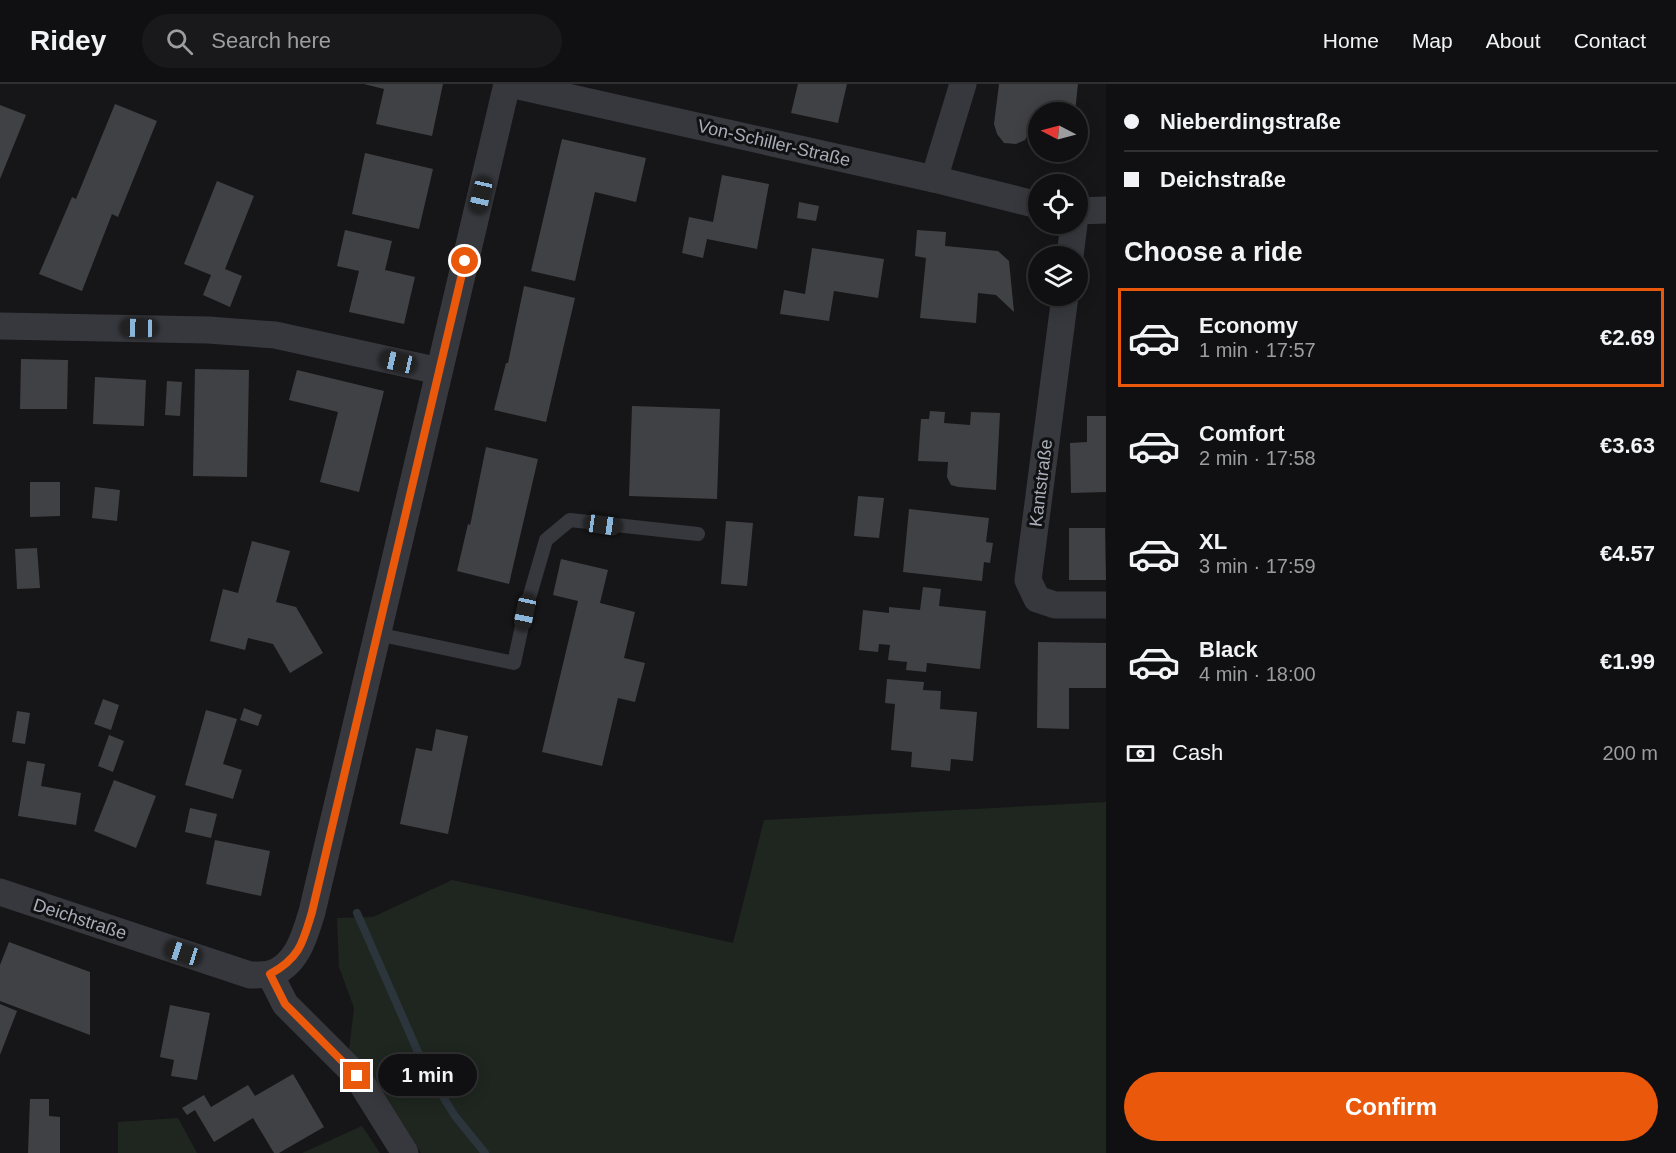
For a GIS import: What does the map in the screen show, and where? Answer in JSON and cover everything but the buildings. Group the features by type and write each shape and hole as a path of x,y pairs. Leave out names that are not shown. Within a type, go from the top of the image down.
{"street":[{"name":"Von-Schiller-Straße","path":"508,84 934,179 1028,202"},
{"path":"405,1153 357,1076 285,1004 270,974 287,965 302,943 312,912 508,84"},
{"path":"934,179 963,84"},
{"path":"1088,210 1106,210"},
{"name":"Kantstraße","path":"1064,306 1028,580 1037,599 1055,605 1106,605"},
{"path":"0,326 208,330 275,335 439,371"},
{"name":"Deichstraße","path":"0,892 250,975 270,974"}],"lane":[{"path":"377,634 514,663 525,612 546,540 570,520 698,534"}],"shaded area":[{"path":"1106,802 1106,1153 421,1153 349,1050 354,1008 339,967 337,918 373,917 452,880 733,943 764,820"},
{"path":"178,1118 197,1153 118,1153 118,1122"},
{"path":"362,1126 380,1153 302,1153"}],"waterway":[{"path":"357,913 425,1068 455,1116 485,1153"}],"route":[{"path":"357,1076 285,1004 270,974 287,965 302,943 312,912 465,261"}]}
